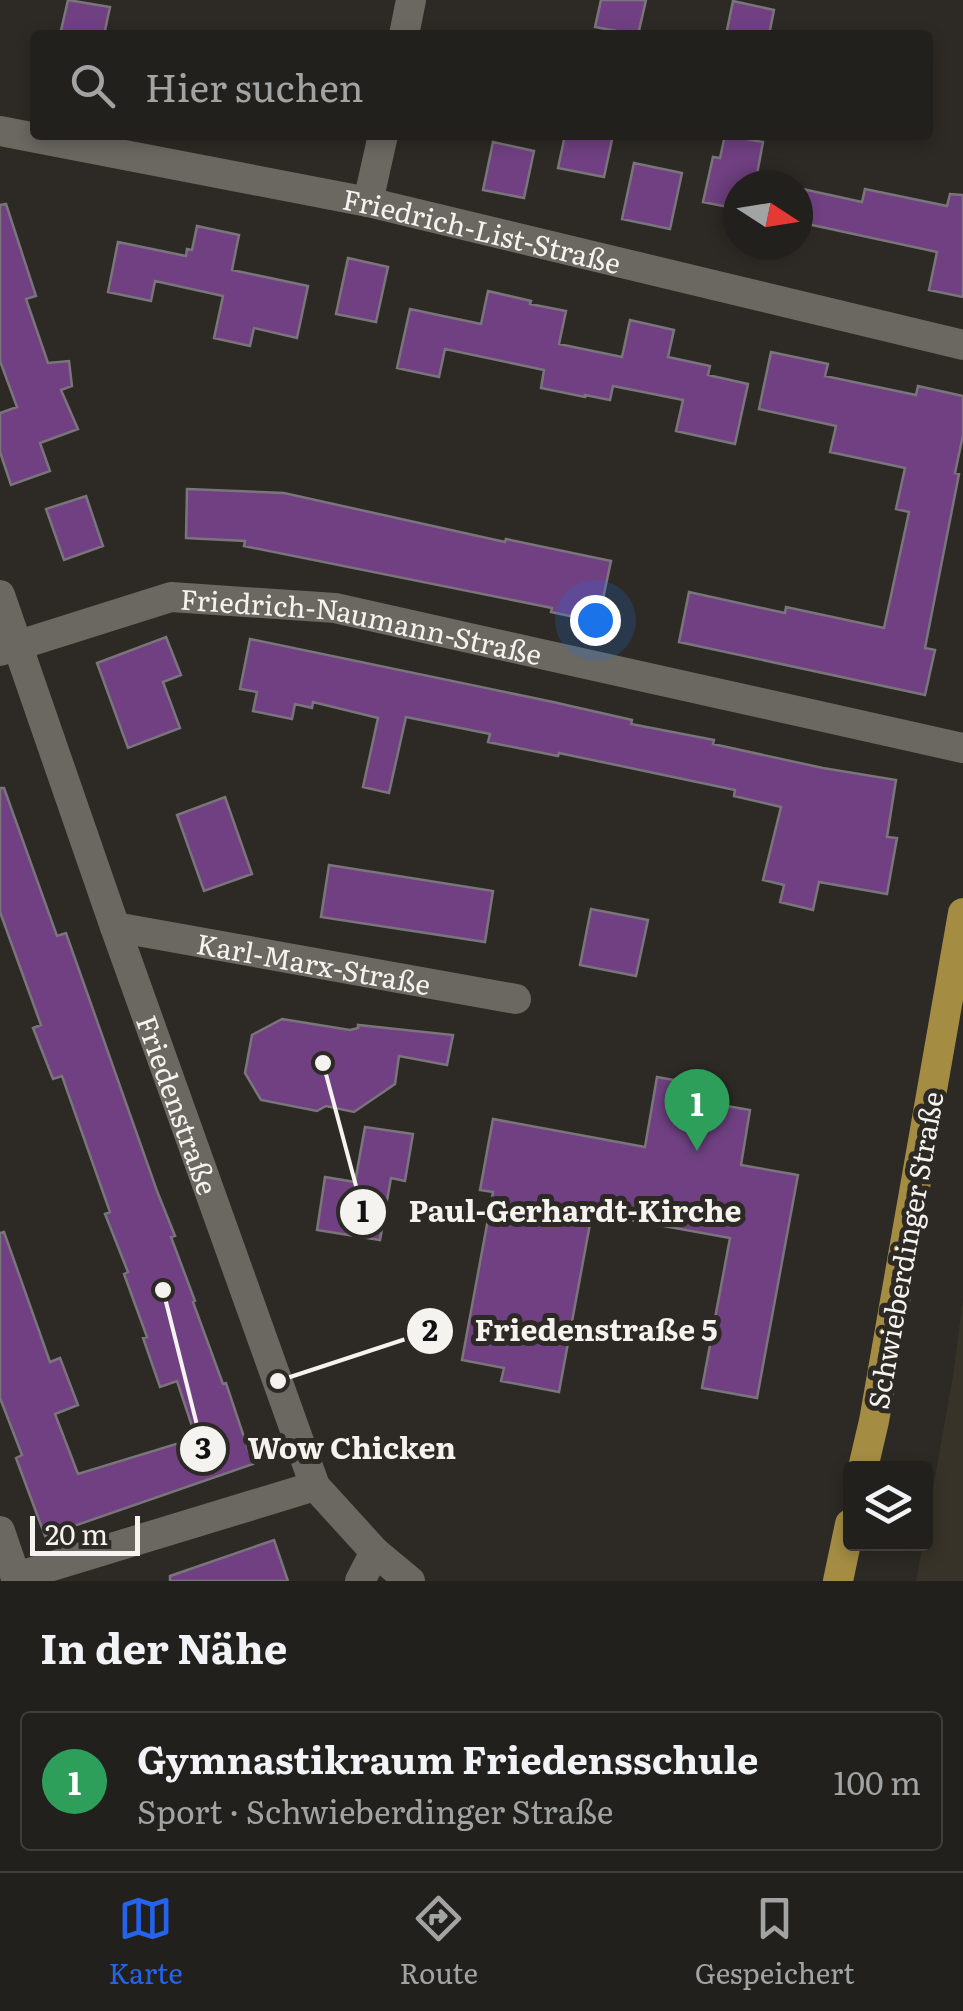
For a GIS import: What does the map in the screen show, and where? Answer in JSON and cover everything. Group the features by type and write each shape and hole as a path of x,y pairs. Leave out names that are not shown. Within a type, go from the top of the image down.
{"main road":[{"name":"Schwieberdinger Straße","path":"865,1461 963,914"},
{"path":"838,1581 844,1551"}],"street":[{"path":"405,30 411,0"},
{"name":"Friedrich-List-Straße","path":"0,130 30,136"},
{"name":"Friedrich-List-Straße","path":"51,140 368,202 963,345"},
{"path":"368,202 382,140"},
{"name":"Friedenstraße","path":"0,595 9,648 115,927 315,1486 375,1552 410,1581"},
{"name":"Friedrich-Naumann-Straße","path":"9,648 170,598 334,608 963,748"},
{"name":"Karl-Marx-Straße","path":"115,927 516,999"},
{"path":"0,1531 16,1579 315,1486"},
{"path":"360,1581 375,1552"}],"shaded area":[{"path":"963,1299 963,1581 916,1581 922,1551 933,1551 933,1489"}],"building":[{"path":"68,0 110,7 105,30 61,30"},
{"path":"601,0 646,0 639,30 595,27"},
{"path":"733,1 774,10 770,30 727,30"},
{"path":"564,140 612,140 604,177 558,168"},
{"path":"724,140 763,142 758,170 723,170 723,206 703,202 713,157 720,158"},
{"path":"493,142 534,151 524,198 483,190"},
{"path":"634,163 682,173 670,229 622,219"},
{"path":"865,189 947,206 950,194 963,195 963,297 929,290 937,252 813,225 813,191 862,202"},
{"path":"6,204 36,296 26,299 48,363 69,361 72,386 61,390 78,429 40,443 50,471 11,485 0,452 0,413 17,407 0,361 0,205"},
{"path":"197,226 239,235 232,270 308,286 297,338 254,328 250,346 214,338 223,296 155,281 151,301 108,292 118,242 186,256 187,249 192,250"},
{"path":"348,258 388,267 376,322 336,314"},
{"path":"488,291 566,311 559,344 622,357 630,320 674,330 668,357 710,366 708,375 748,384 735,444 676,431 683,400 613,386 610,400 541,388 544,370 445,349 439,377 397,368 410,309 481,324"},
{"path":"771,352 828,364 825,376 916,395 918,386 963,396 963,435 955,473 959,474 925,648 935,650 925,695 679,642 689,592 785,613 786,607 884,628 909,512 896,509 905,468 830,452 836,426 759,409"},
{"path":"187,489 284,493 611,561 598,622 551,612 552,608 244,546 245,541 186,538"},
{"path":"86,496 103,546 64,560 46,509"},
{"path":"166,637 181,675 163,682 180,728 128,748 97,663"},
{"path":"250,639 553,702 632,720 631,724 714,740 713,744 896,780 887,837 897,838 887,894 819,882 813,910 780,902 784,885 763,880 781,807 734,796 735,790 488,742 490,734 406,717 389,793 363,787 378,718 313,702 312,708 295,704 292,719 253,711 257,692 240,689"},
{"path":"0,788 4,788 57,936 66,933 253,1464 45,1536 16,1458 22,1455 0,1398 0,1233 4,1232 50,1362 60,1358 78,1405 55,1414 78,1474 196,1438 177,1381 160,1387 124,1274 128,1272 105,1214 110,1212 62,1076 53,1079 33,1028 41,1025 0,912"},
{"path":"225,797 252,874 204,891 177,815"},
{"path":"329,865 493,891 485,942 321,917"},
{"path":"591,909 648,920 636,976 580,965"},
{"path":"282,1019 350,1030 358,1025 453,1035 447,1065 399,1056 395,1084 354,1112 326,1106 317,1111 261,1100 245,1073 252,1035"},
{"path":"657,1077 724,1089 721,1105 750,1110 741,1165 798,1175 757,1398 702,1388 730,1238 592,1213 559,1392 501,1381 504,1368 462,1360 493,1192 480,1190 493,1119 645,1147"},
{"path":"365,1127 413,1134 405,1181 391,1178 380,1240 317,1230 325,1177 355,1182"},
{"path":"274,1540 288,1581 170,1581 170,1576"}],"place":[{"name":"Paul-Gerhardt-Kirche","path":"323,1063"},
{"name":"Gymnastikraum Friedensschule","path":"697,1151"},
{"name":"Wow Chicken","path":"163,1290"},
{"name":"Friedenstraße 5","path":"278,1381"}]}
